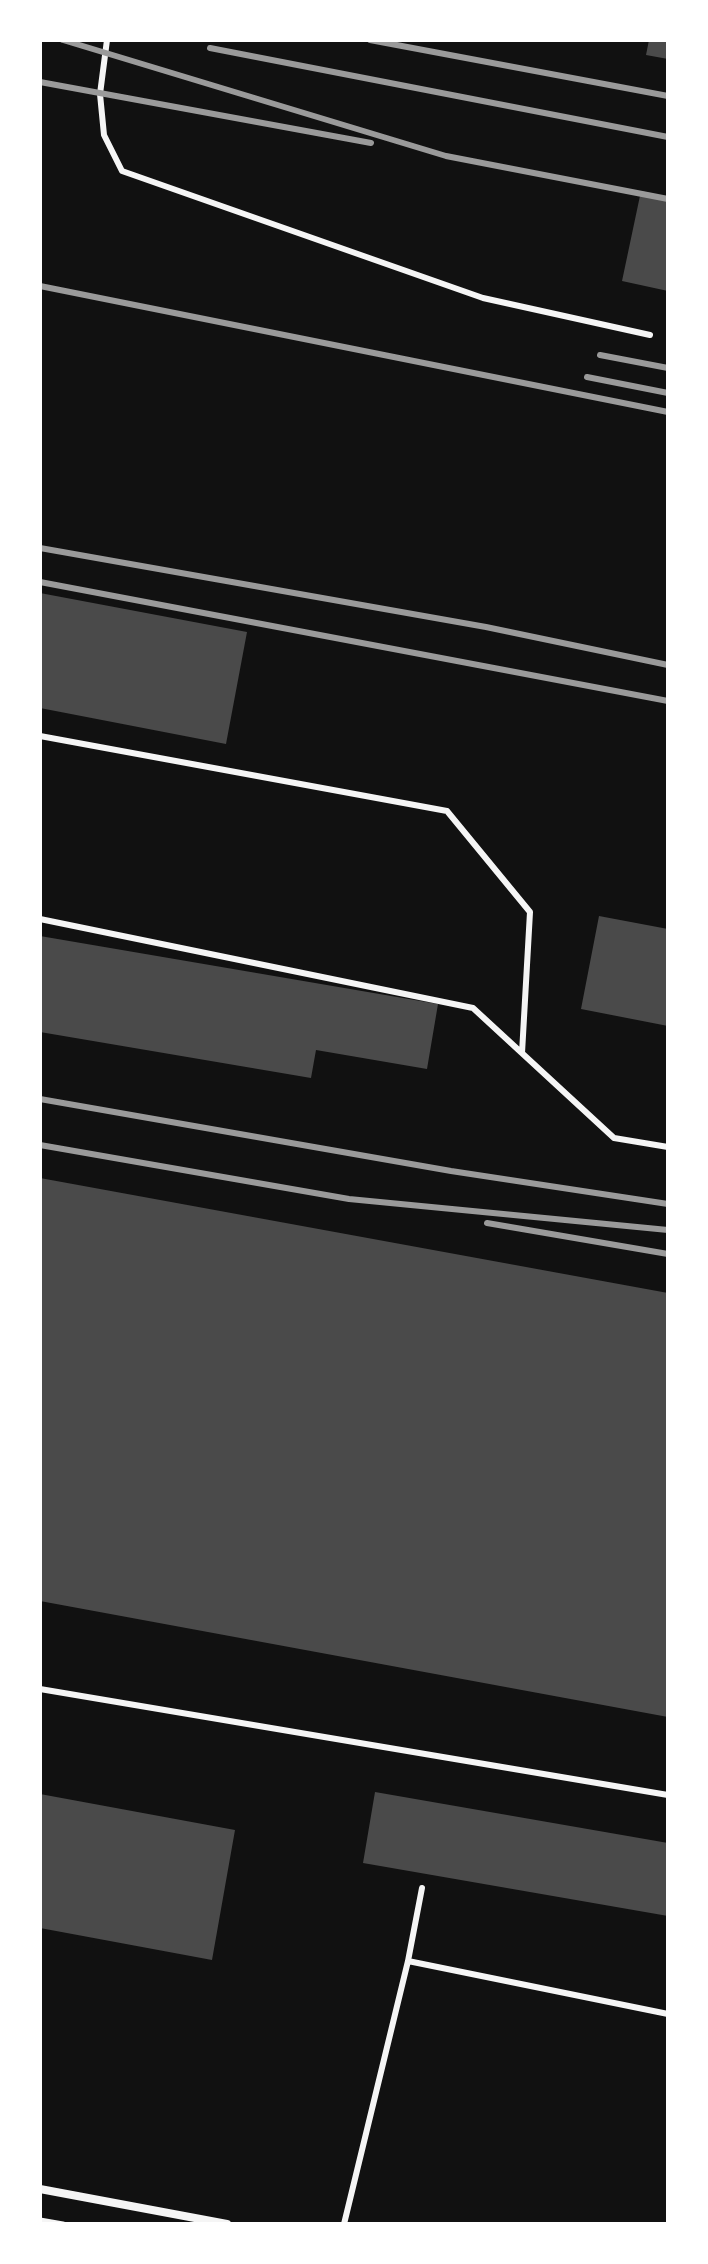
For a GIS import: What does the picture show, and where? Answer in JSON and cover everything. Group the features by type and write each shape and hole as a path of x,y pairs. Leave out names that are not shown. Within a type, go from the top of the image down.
{"street":[{"path":"40,2189 227,2224"}],"lane":[{"path":"107,40 100,94 104,135 122,171 483,298 650,335"},
{"path":"40,736 447,811 530,912 522,1053"},
{"path":"40,919 473,1008 614,1138 668,1147"},
{"path":"40,1689 668,1795"},
{"path":"344,2224 408,1961 422,1888"},
{"path":"408,1961 668,2014"}],"path":[{"path":"40,2220 63,2224"}],"building":[{"path":"649,40 668,40 668,59 646,55"},
{"path":"641,191 668,197 668,291 622,281"},
{"path":"40,593 247,632 226,744 40,708"},
{"path":"599,916 668,929 668,1026 581,1009"},
{"path":"40,936 438,1004 427,1069 316,1050 311,1078 40,1032"},
{"path":"40,1178 668,1293 668,1717 40,1601"},
{"path":"375,1792 668,1843 668,1916 363,1863"},
{"path":"40,1794 235,1830 212,1960 40,1928"}],"railway":[{"path":"63,40 446,156 668,199"},
{"path":"370,40 668,96"},
{"path":"210,48 668,137"},
{"path":"40,82 371,143"},
{"path":"40,286 668,412"},
{"path":"600,355 668,368"},
{"path":"587,377 668,393"},
{"path":"40,548 486,627 668,665"},
{"path":"40,582 668,701"},
{"path":"40,1099 451,1171 668,1204"},
{"path":"40,1145 349,1199 668,1230"},
{"path":"487,1223 668,1254"}]}
